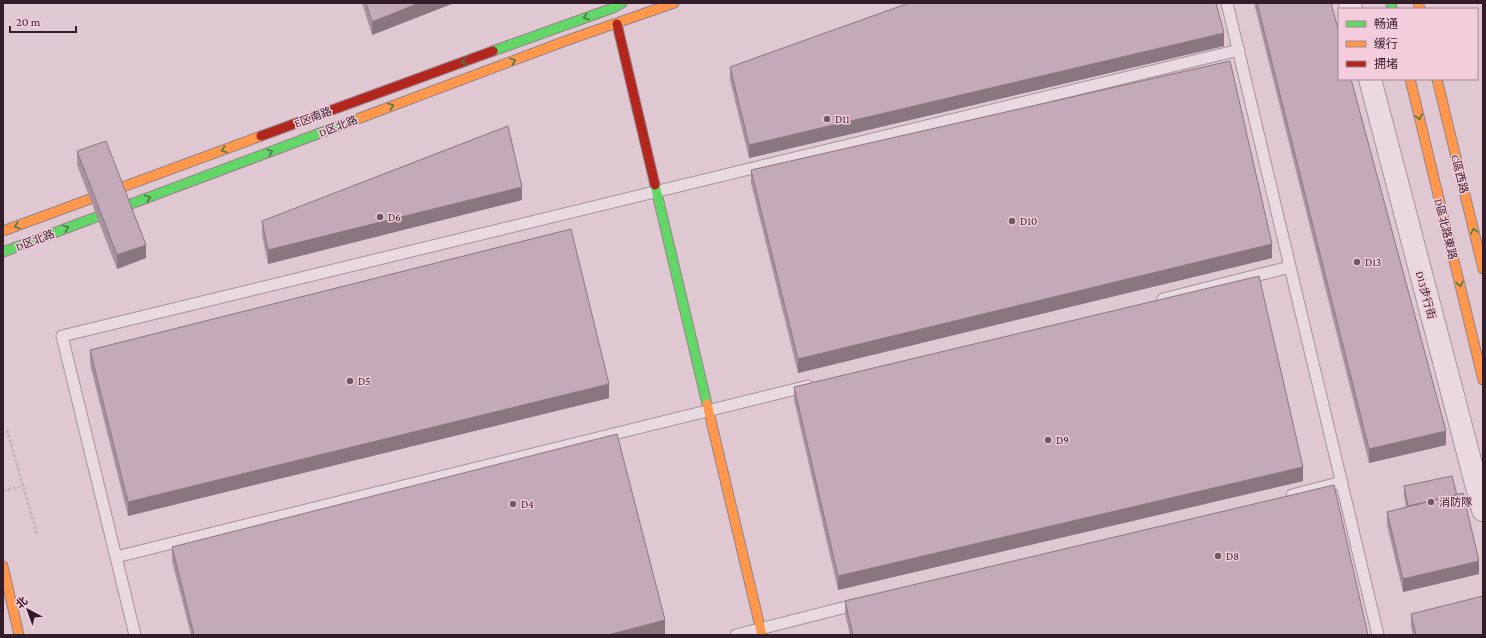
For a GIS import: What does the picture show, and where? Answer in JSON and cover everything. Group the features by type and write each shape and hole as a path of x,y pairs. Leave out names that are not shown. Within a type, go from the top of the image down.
{"street":[{"name":"D区北路","path":"3,252 568,40 616,10 674,3"},
{"path":"616,10 657,192 761,632"},
{"name":"E区南路","path":"3,231 563,25 616,10"},
{"name":"D13步行街","path":"1370,80 1483,510"},
{"name":"D區北路東路","path":"1410,80 1483,380"},
{"name":"C區西路","path":"1437,80 1483,269"},
{"path":"3,566 19,635"}],"lane":[{"path":"1227,3 1378,635"},
{"path":"135,635 62,336 1238,50"},
{"path":"1151,302 1290,267"},
{"path":"116,557 817,384"},
{"path":"1280,498 1342,482"},
{"path":"736,635 761,632 869,602"}],"path":[{"path":"8,430 37,534"},
{"path":"3,491 23,486"}],"building":[{"path":"366,3 419,3 372,22"},
{"name":"D11","path":"909,3 1216,3 1224,33 749,145 730,67"},
{"name":"D13","path":"1257,3 1331,3 1338,29 1338,80 1351,80 1446,431 1369,449"},
{"name":"D10","path":"1230,61 1272,244 798,359 751,170"},
{"name":"D6","path":"508,126 522,187 268,250 262,221"},
{"path":"106,141 146,245 117,255 77,151"},
{"name":"D5","path":"571,229 609,384 128,502 90,350"},
{"name":"D9","path":"1259,276 1303,467 838,576 794,387"},
{"name":"D4","path":"617,434 665,620 608,635 194,635 172,547"},
{"path":"1452,476 1457,495 1408,506 1404,486"},
{"name":"D8","path":"1334,485 1368,635 853,635 845,601"},
{"path":"1463,493 1479,561 1403,579 1387,512"},
{"path":"1483,596 1483,635 1416,635 1411,614"}],"traffic: fast":[{"path":"493,51 613,8 622,3"},
{"path":"1391,3 1392,8"},
{"path":"3,252 360,118"},
{"path":"655,185 707,404"}],"traffic: slow":[{"path":"360,118 568,40 674,3"},
{"path":"1418,3 1420,8"},
{"path":"1410,80 1483,380"},
{"path":"1437,80 1483,269"},
{"path":"3,231 261,136"},
{"path":"707,404 762,635"},
{"path":"3,566 19,635"}],"traffic: jam":[{"path":"617,24 655,185"},
{"path":"261,136 493,51"}],"place":[{"name":"D11","path":"827,119"},
{"name":"D6","path":"380,217"},
{"name":"D10","path":"1012,221"},
{"name":"D13","path":"1357,262"},
{"name":"D5","path":"350,381"},
{"name":"D9","path":"1048,440"},
{"name":"消防隊","path":"1431,502"},
{"name":"D4","path":"513,504"},
{"name":"D8","path":"1218,556"}]}
